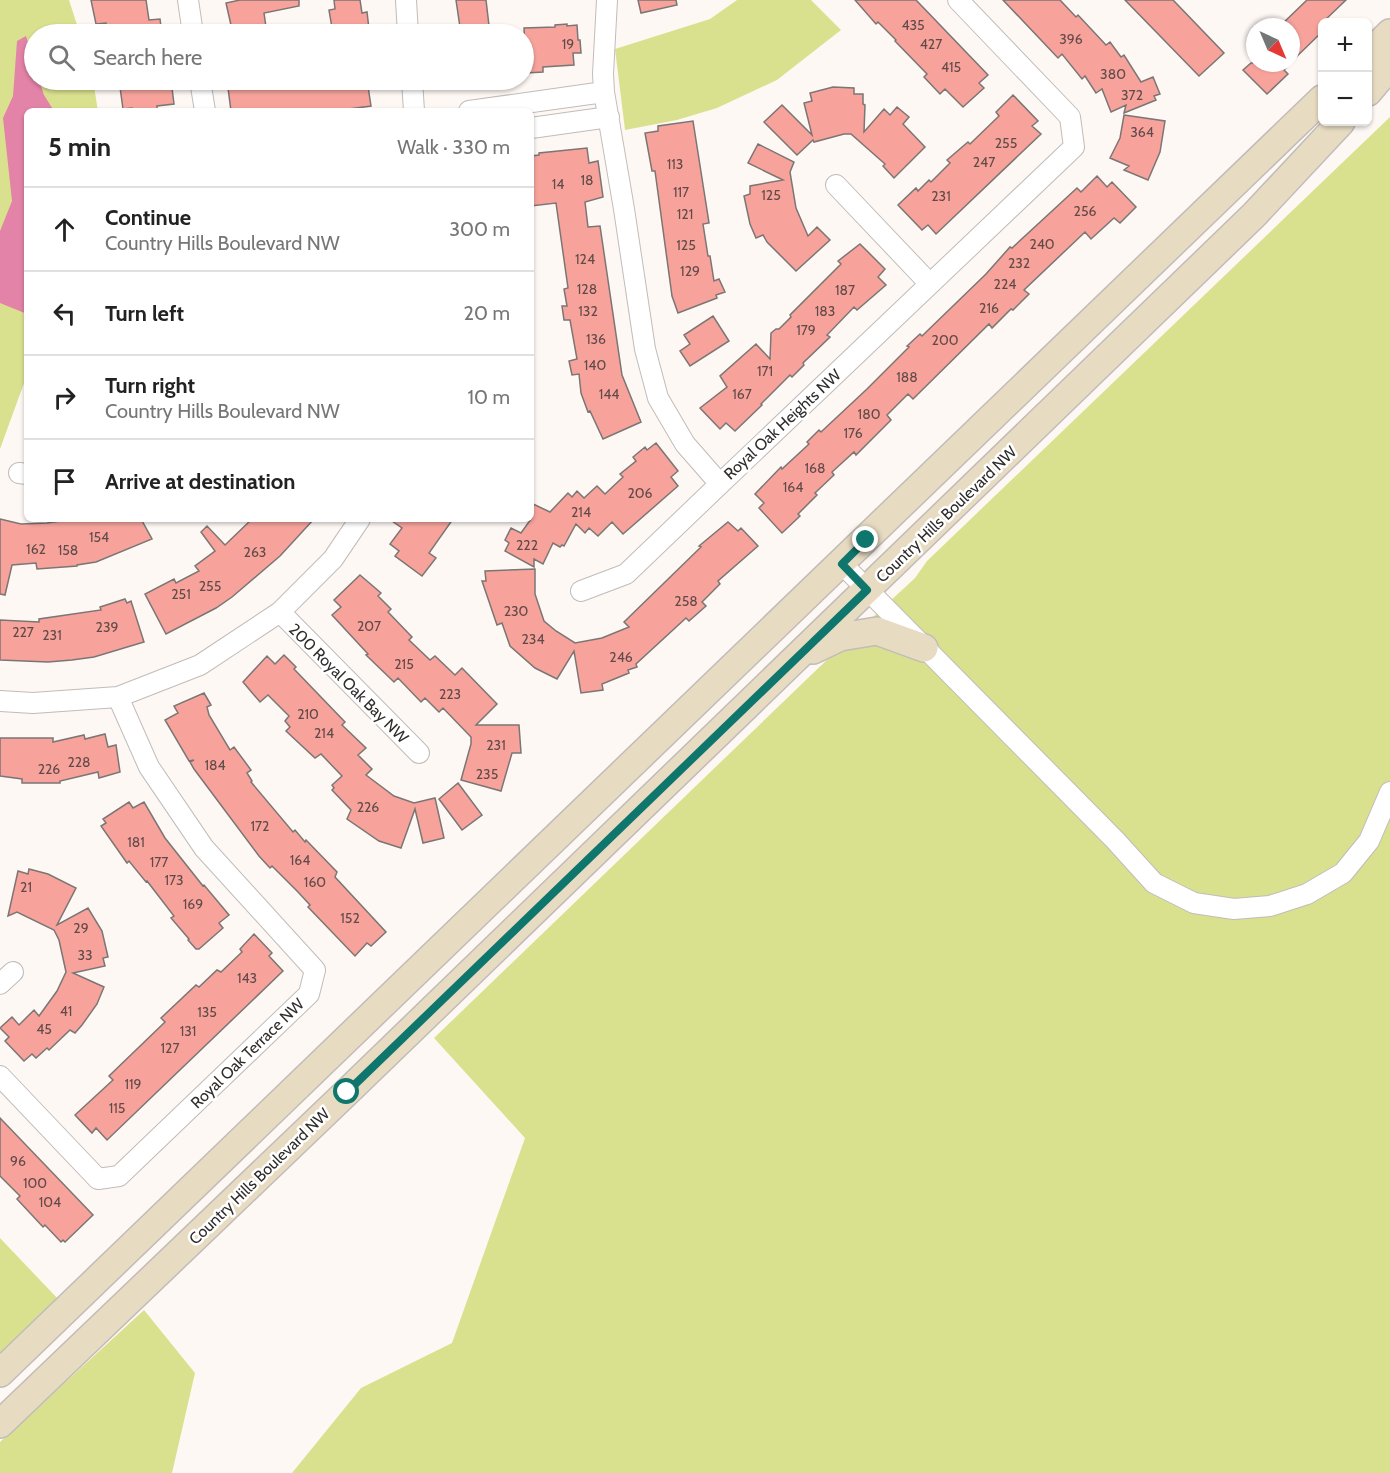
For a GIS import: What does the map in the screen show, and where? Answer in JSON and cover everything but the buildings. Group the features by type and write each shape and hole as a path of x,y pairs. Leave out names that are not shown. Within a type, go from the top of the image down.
{"main road":[{"path":"1372,51 1390,33"},
{"path":"1372,87 1390,66"},
{"path":"1372,100 1390,85"},
{"path":"0,1372 1318,104"},
{"name":"Country Hills Boulevard NW","path":"0,1424 798,657 1245,223 1337,126"},
{"path":"1321,144 1342,126"},
{"path":"798,657 840,638 878,631 924,648"}],"street":[{"path":"188,0 192,24"},
{"path":"406,0 407,24"},
{"name":"Royal Oak Heights NW","path":"607,0 604,92 645,349 658,398 685,444 720,484 1074,147 1070,117 958,0"},
{"path":"202,90 205,108"},
{"path":"413,90 414,108"},
{"path":"490,108 604,92"},
{"path":"534,128 609,117"},
{"path":"836,185 930,284"},
{"path":"581,591 627,574 720,484"},
{"path":"0,701 33,702 118,697 200,665 280,612 333,559 358,522"},
{"path":"842,564 1115,840 1154,883 1194,903 1234,909 1270,906 1307,894 1343,873 1369,841 1390,792"},
{"name":"200 Royal Oak Bay NW","path":"280,612 419,753"},
{"name":"Royal Oak Terrace NW","path":"0,1076 98,1179 119,1176 309,994 315,970 204,848 149,767 118,697"}],"green space":[{"path":"0,0 69,0 77,24 24,24 24,90 95,90 98,108 24,108 24,383 0,449"},
{"path":"737,0 811,0 841,30 777,80 717,108 677,120 625,130 615,49 710,19"},
{"path":"1390,117 1390,1473 292,1473 361,1388 452,1343 525,1138 434,1038 915,578 927,561"},
{"path":"0,1238 59,1300 0,1357"},
{"path":"144,1310 195,1373 172,1473 0,1473 0,1442"}],"shaded area":[{"path":"24,37 24,90 42,90 52,108 24,108 24,313 0,303 0,231 12,201 3,118 13,96 17,41"}],"route":[{"path":"347,1092 867,590 842,564 866,540"}]}
